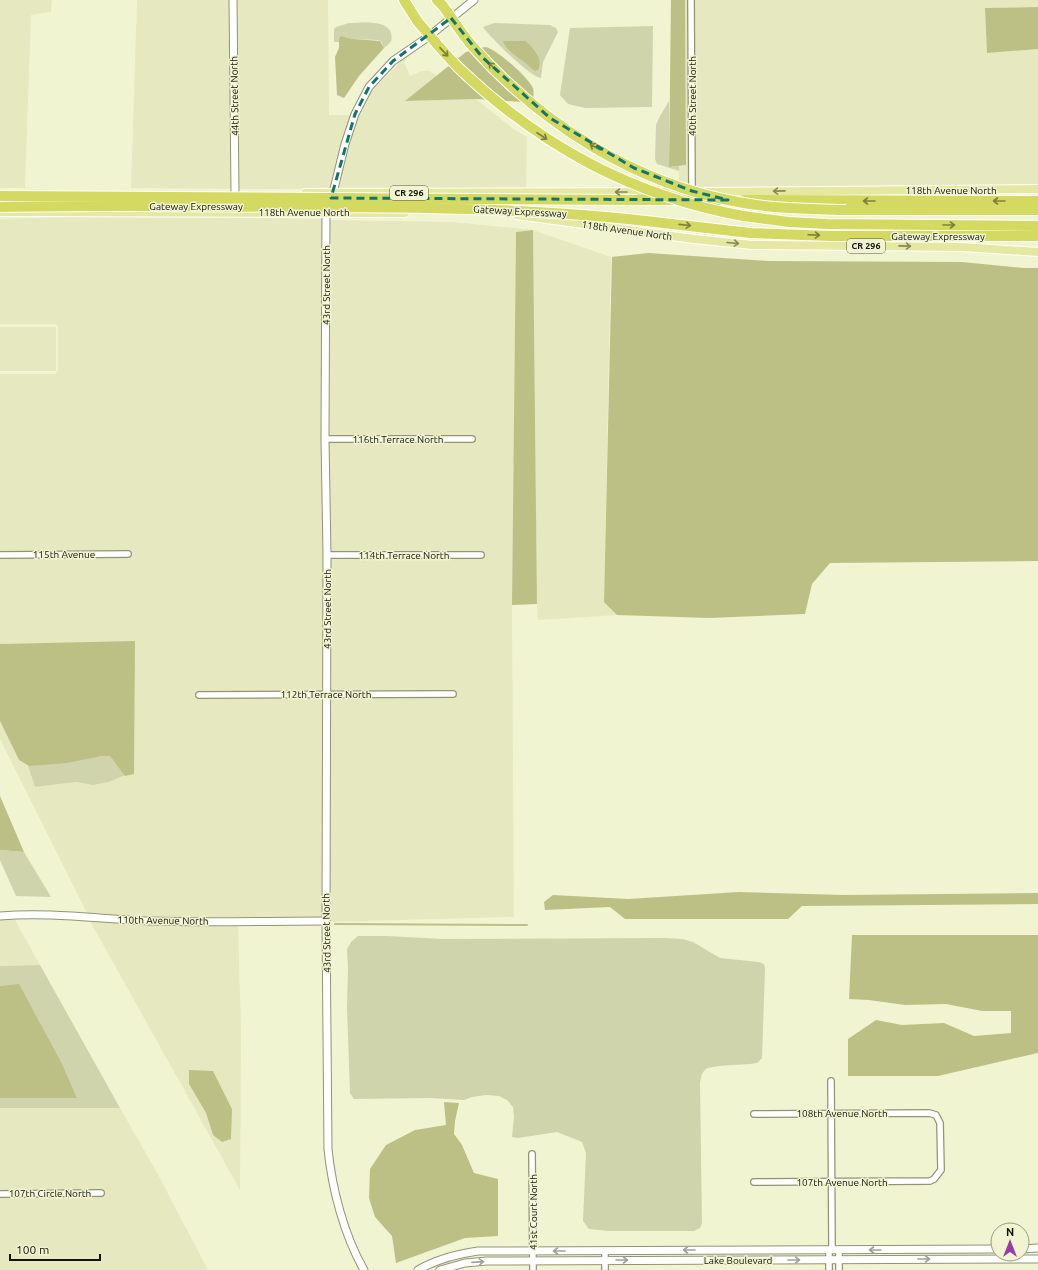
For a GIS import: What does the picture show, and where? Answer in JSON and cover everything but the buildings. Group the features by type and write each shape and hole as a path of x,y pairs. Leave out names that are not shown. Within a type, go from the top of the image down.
{"highway":[{"name":"Gateway Expressway","path":"404,0 418,22 449,58 488,95 526,125 555,144 609,174 657,194 692,205 743,216 789,222 827,224 1038,226"},
{"path":"440,3 477,51 532,104 593,146 634,168 686,189 738,202 781,207 846,210 1038,210"},
{"name":"Gateway Expressway","path":"0,196 1038,201"},
{"name":"Gateway Expressway","path":"0,207 139,206 448,208 576,214 750,232 839,236 1038,236"}],"main road":[{"name":"118th Avenue North","path":"0,192 333,193 1038,190"},
{"name":"118th Avenue North","path":"0,212 326,212 510,214 687,238 752,244 962,247 1038,252"}],"street":[{"name":"44th Street North","path":"233,0 235,193"},
{"name":"43rd Street North","path":"363,1270 346,1230 330,1165 328,1149 326,921 326,212 333,193 345,144 355,114 369,87 393,61 428,37 474,0"},
{"name":"40th Street North","path":"691,0 692,192"},
{"name":"116th Terrace North","path":"325,438 472,439"},
{"name":"115th Avenue","path":"0,555 128,554"},
{"name":"114th Terrace North","path":"327,555 481,555"},
{"name":"112th Terrace North","path":"199,695 453,694"},
{"name":"110th Avenue North","path":"0,916 61,915 149,921 326,921"},
{"path":"829,1270 829,1260 833,1250 831,1081"},
{"name":"108th Avenue North","path":"754,1114 936,1114 940,1123 941,1170 934,1179 930,1181"},
{"name":"41st Court North","path":"532,1154 533,1270"},
{"name":"107th Avenue North","path":"754,1182 930,1181"},
{"name":"107th Circle North","path":"0,1194 101,1193"},
{"name":"Lake Boulevard","path":"418,1270 447,1257 478,1251 990,1249"},
{"path":"833,1250 839,1260 839,1270"},
{"path":"605,1251 605,1270"},
{"path":"447,1257 449,1268"},
{"name":"Lake Boulevard","path":"440,1270 473,1262 605,1260 1038,1259"}],"highlighted area":[{"path":"451,18 482,57 550,118 634,168 692,191 728,200 331,198 355,114 369,87 393,61"}],"shaded area":[{"path":"0,0 52,0 51,12 31,15 25,188 0,188"},
{"path":"137,0 230,0 232,189 131,188"},
{"path":"236,0 328,0 329,115 351,115 331,189 238,189"},
{"path":"671,0 685,0 686,165 669,167"},
{"path":"685,0 688,0 689,186 679,182 679,166 686,165"},
{"path":"694,0 1038,0 1038,7 985,9 987,53 1038,49 1038,186 695,188"},
{"path":"1038,7 1038,49 987,53 985,8"},
{"path":"367,22 384,26 389,29 391,33 391,40 384,48 381,41 377,40 353,39 345,37 339,39 339,42 334,42 334,29 349,23"},
{"path":"494,23 550,25 556,28 558,32 543,62 541,78 528,71 520,64 493,39 483,27"},
{"path":"653,26 652,107 585,108 568,104 560,95 570,28"},
{"path":"341,36 353,39 380,41 384,48 359,76 344,98 337,95 335,57 339,48 339,39"},
{"path":"503,41 526,41 539,58 540,62 538,70 535,71 512,53"},
{"path":"486,47 504,58 525,77 533,88 534,94 532,100 523,102 476,99 405,101 466,52"},
{"path":"416,49 404,62 410,76 422,71 430,71 437,76 406,101 476,99 512,128 527,137 526,189 337,189 358,115 369,94 406,56"},
{"path":"669,101 669,167 679,166 679,171 657,164 655,159 656,125"},
{"path":"132,215 323,219 323,691 196,692 196,699 323,698 323,917 149,917 87,913 0,739 0,721 19,760 28,766 35,787 76,782 93,785 109,782 125,776 135,642 0,644 0,558 131,557 131,550 0,551 0,374 56,374 58,371 58,327 56,324 0,324 0,219"},
{"path":"329,220 453,222 533,230 516,232 512,623 514,917 329,922 330,698 456,697 456,690 330,691 330,559 484,558 484,552 330,552 328,442 474,443 475,436 328,435"},
{"path":"533,230 611,257 604,601 617,615 538,620"},
{"path":"533,230 537,604 512,605 516,232"},
{"path":"648,253 768,261 962,262 1038,268 1038,561 830,563 812,584 805,614 709,618 617,615 604,602 612,257"},
{"path":"0,327 56,327 56,371 0,371"},
{"path":"135,641 134,774 125,776 110,756 102,756 67,763 29,766 19,760 0,721 0,644"},
{"path":"110,756 125,775 109,782 93,785 76,782 35,787 28,766"},
{"path":"0,796 24,852 0,850"},
{"path":"0,850 24,852 51,897 16,896 0,860"},
{"path":"739,892 844,895 1038,893 1038,904 802,906 788,919 625,919 610,907 545,910 544,902 553,895 628,899"},
{"path":"14,918 40,965 0,966 0,919"},
{"path":"90,921 238,925 241,1030 240,1190","holes":["189,1084 226,1099 232,1109 213,1135 206,1113"]},
{"path":"852,935 1038,935 1038,1053 938,1076 848,1076 848,1039 876,1020 902,1025 944,1023 974,1036 1011,1033 1011,1011 982,1011 946,1004 905,1005 849,999"},
{"path":"358,936 443,939 682,939 693,942 720,958 759,962 764,964 762,1058 757,1063 709,1068 704,1071 701,1077 702,1223 700,1228 694,1231 609,1231 589,1229 583,1221 586,1153 582,1142 557,1132 518,1138 512,1137 514,1117 513,1107 507,1100 499,1096 486,1095 464,1100 430,1098 354,1099 350,1093 347,1007 347,949 351,942"},
{"path":"40,965 120,1108 0,1108 0,1098 77,1098 19,985 0,986 0,966"},
{"path":"19,984 61,1062 77,1098 0,1098 0,986"},
{"path":"189,1070 213,1071 232,1109 231,1139 222,1142 213,1135 206,1113 189,1084"},
{"path":"444,1102 459,1103 454,1134 462,1145 474,1173 498,1179 498,1236 465,1238 396,1263 392,1236 375,1217 369,1198 370,1169 386,1145 415,1130 446,1125"},
{"path":"0,1108 120,1108 156,1171 208,1270 0,1270 0,1197 104,1196 104,1190 0,1190"}],"waterway":[{"path":"335,924 527,925"}]}
